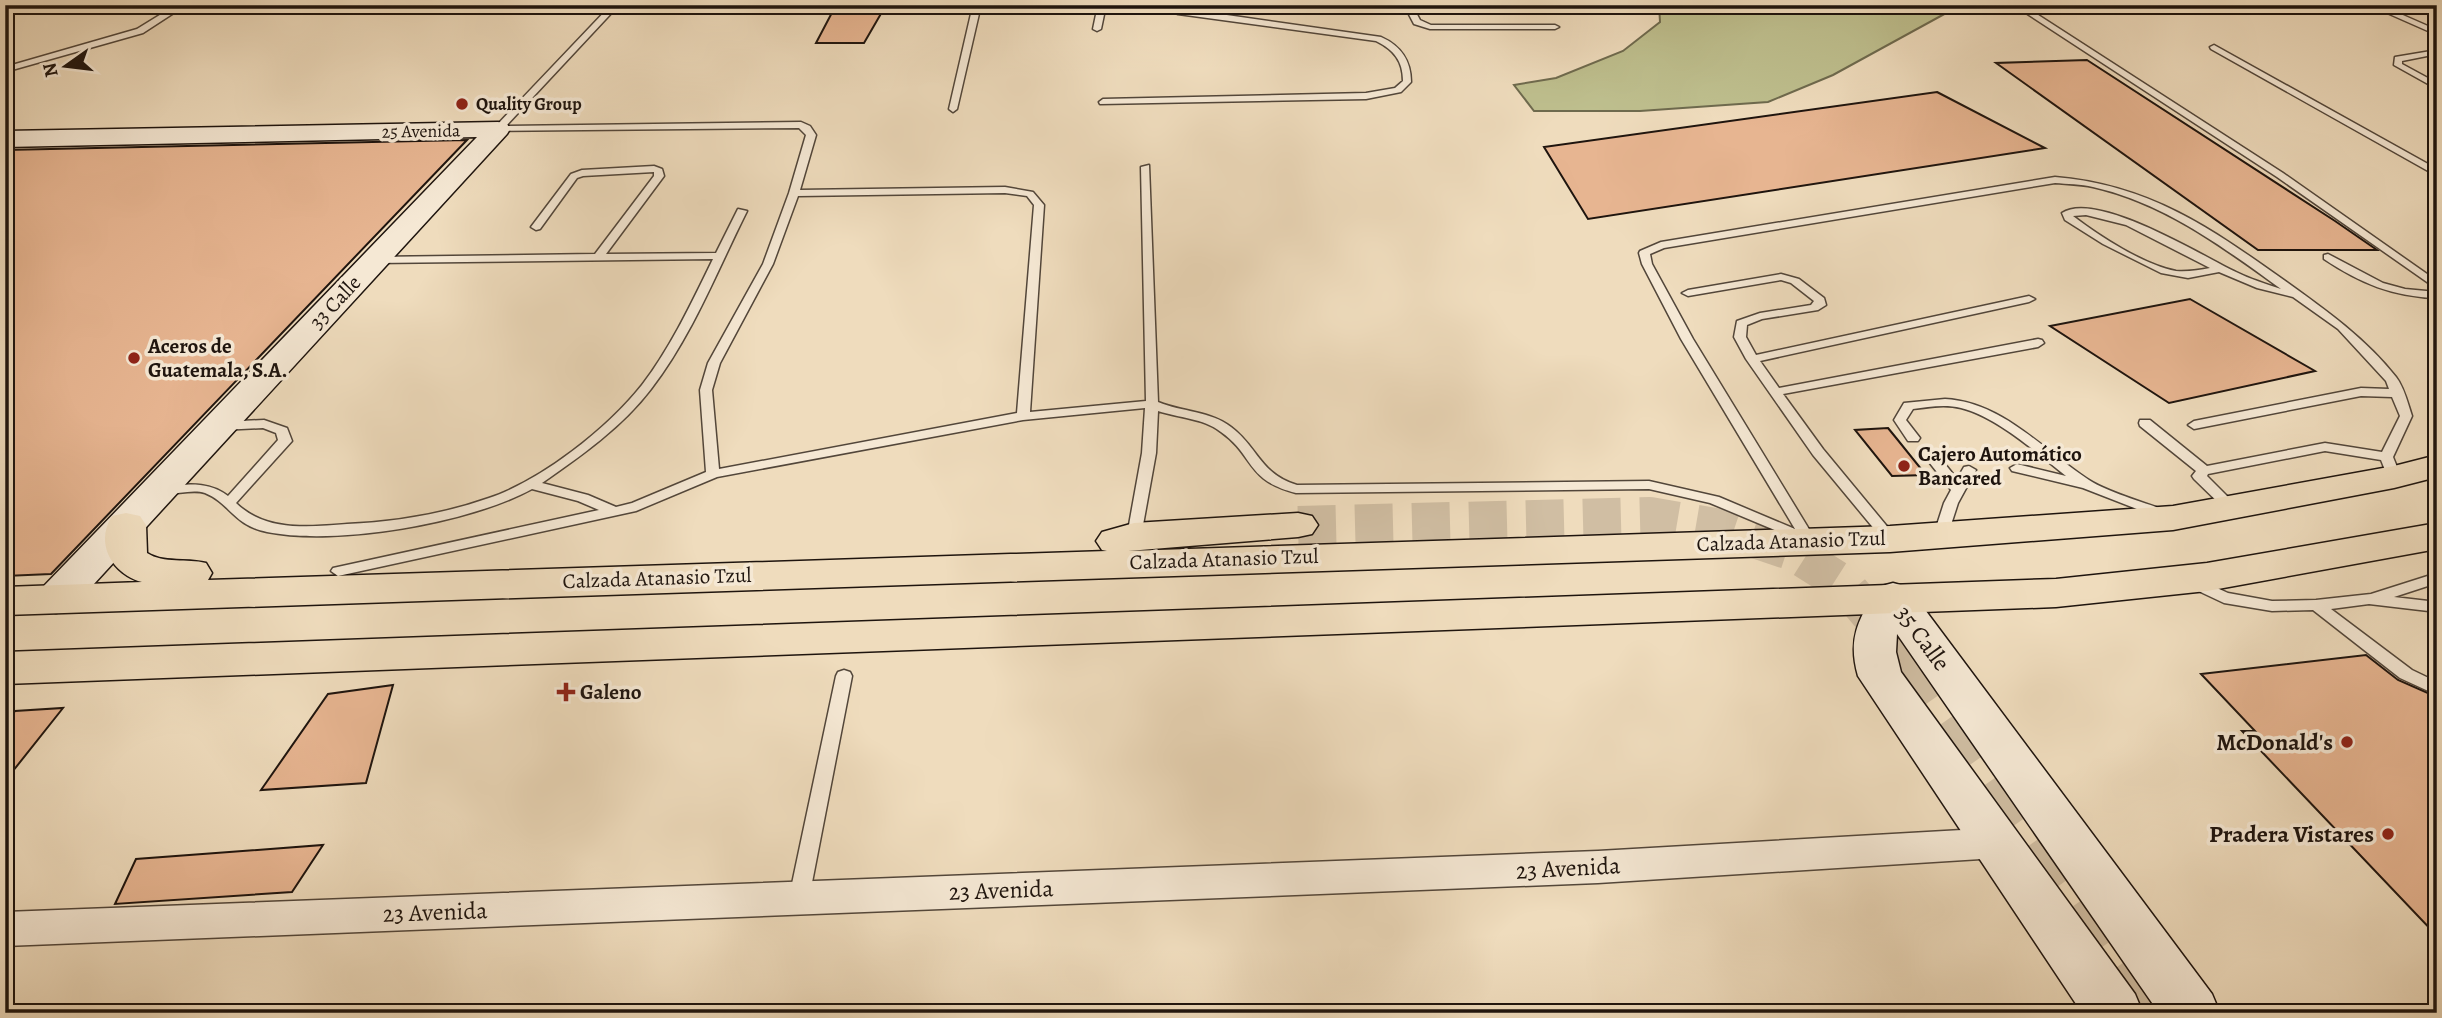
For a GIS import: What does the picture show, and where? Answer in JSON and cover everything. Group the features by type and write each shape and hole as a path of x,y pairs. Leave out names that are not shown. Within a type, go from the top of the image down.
{"main road":[{"name":"Calzada Atanasio Tzul","path":"5,601 1890,539 2173,518 2231,507 2390,467 2437,466"},
{"path":"126,525 123,544 129,559 141,569 154,573 338,570 687,556 758,575"},
{"path":"1020,566 1134,536 1298,525"},
{"path":"8,671 1893,597 2056,593 2187,579 2437,536"}],"street":[{"name":"25 Avenida","path":"5,139 498,129"},
{"name":"33 Calle","path":"56,599 498,129"},
{"name":"35 Calle","path":"2115,1013 1880,676 1872,653 1874,636 1893,597 2192,1013"},
{"name":"23 Avenida","path":"5,929 1598,867 1997,843"}],"lane":[{"path":"5,70 139,31 182,5"},
{"name":"33 Calle","path":"498,129 615,5"},
{"path":"953,109 977,5"},
{"path":"1097,29 1102,5"},
{"path":"1103,102 1366,96 1398,90 1407,82 1408,68 1395,46 1378,39 1178,12 1161,5"},
{"path":"1408,5 1417,22 1430,27 1555,27"},
{"path":"2372,5 2437,33"},
{"path":"2029,11 2280,175 2437,286"},
{"path":"2214,47 2437,173"},
{"path":"2435,53 2406,56 2398,59 2398,65 2437,87"},
{"name":"25 Avenida","path":"498,129 790,123 807,128 811,135 794,193"},
{"path":"1134,536 1149,453 1152,404 1146,167"},
{"path":"536,227 574,176 582,173 654,169 659,171 659,176 598,257"},
{"path":"1809,541 1687,339 1647,264 1644,253 1661,245 2055,180 2090,183 2156,205 2219,239 2342,327 2392,380 2406,416 2390,467 2325,447 2204,471 2199,476 2204,484 2231,507"},
{"path":"713,474 706,390 714,363 768,264 794,193 1005,190 1030,194 1039,205 1023,416"},
{"path":"158,490 207,489 229,503 242,519 270,528 339,529 440,516 496,500 531,484 621,414 658,372 742,211"},
{"path":"2220,269 2186,275 2160,269 2085,229 2069,218 2067,213 2093,212 2116,219 2250,283 2304,300"},
{"path":"375,260 719,256"},
{"path":"2328,257 2373,285 2387,290 2437,295"},
{"path":"1688,293 1781,277 1795,281 1820,300 1820,305 1814,308 1760,316 1741,323 1740,337 1752,359 1818,452 1890,539"},
{"path":"1752,359 2029,299"},
{"path":"1775,392 2038,343"},
{"path":"2193,425 2361,392 2397,393"},
{"path":"1913,438 1900,419 1908,407 1953,403 1968,406 1995,419 2087,485"},
{"path":"338,570 636,507 713,474 1023,416 1152,404 1170,413 1214,422 1242,445 1261,473 1277,485 1296,489 1649,485 1714,499 1809,541"},
{"path":"2145,423 2204,471"},
{"path":"218,426 264,424 282,431 285,441 229,503"},
{"path":"1936,462 1958,489"},
{"path":"2017,468 2087,485 2173,518"},
{"path":"1941,534 1958,489 1969,470"},
{"path":"531,484 583,498 615,512"},
{"path":"2187,579 2224,598 2272,606 2316,605 2369,599 2437,578"},
{"path":"2369,599 2437,607"},
{"path":"2316,605 2406,674 2437,689"},
{"path":"799,898 844,676"}],"green space":[{"path":"1659,5 1970,5 1948,12 1833,75 1768,102 1640,111 1534,111 1514,85 1556,78 1623,51 1660,22"}],"building":[{"path":"836,5 886,5 864,43 816,43"},
{"path":"2087,60 2377,250 2258,250 1996,63"},
{"path":"1937,92 2045,148 1588,219 1544,147"},
{"name":"Aceros de Guatemala, S.A.","path":"467,140 51,574 5,576 5,150"},
{"path":"2190,299 2315,371 2169,403 2050,326"},
{"path":"1888,428 1926,475 1892,476 1855,430"},
{"name":"Pradera Vistares","path":"2366,655 2398,680 2437,697 2437,936 2242,731 2255,731 2201,674"},
{"path":"393,685 366,783 261,790 328,694"},
{"path":"63,708 5,781 5,723 15,711"},
{"path":"323,845 292,892 115,904 136,859"}],"tunnel":[{"path":"1298,525 1650,516 1721,528 1793,552 1845,585 1907,659"},
{"path":"1906,657 2157,1013"}],"place":[{"name":"Quality Group","path":"462,104"},
{"name":"Aceros de Guatemala, S.A.","path":"134,358"},
{"name":"Cajero Automático Bancared","path":"1904,466"},
{"name":"Galeno","path":"566,692"},
{"name":"McDonald's","path":"2347,742"},
{"name":"Pradera Vistares","path":"2388,834"}]}
